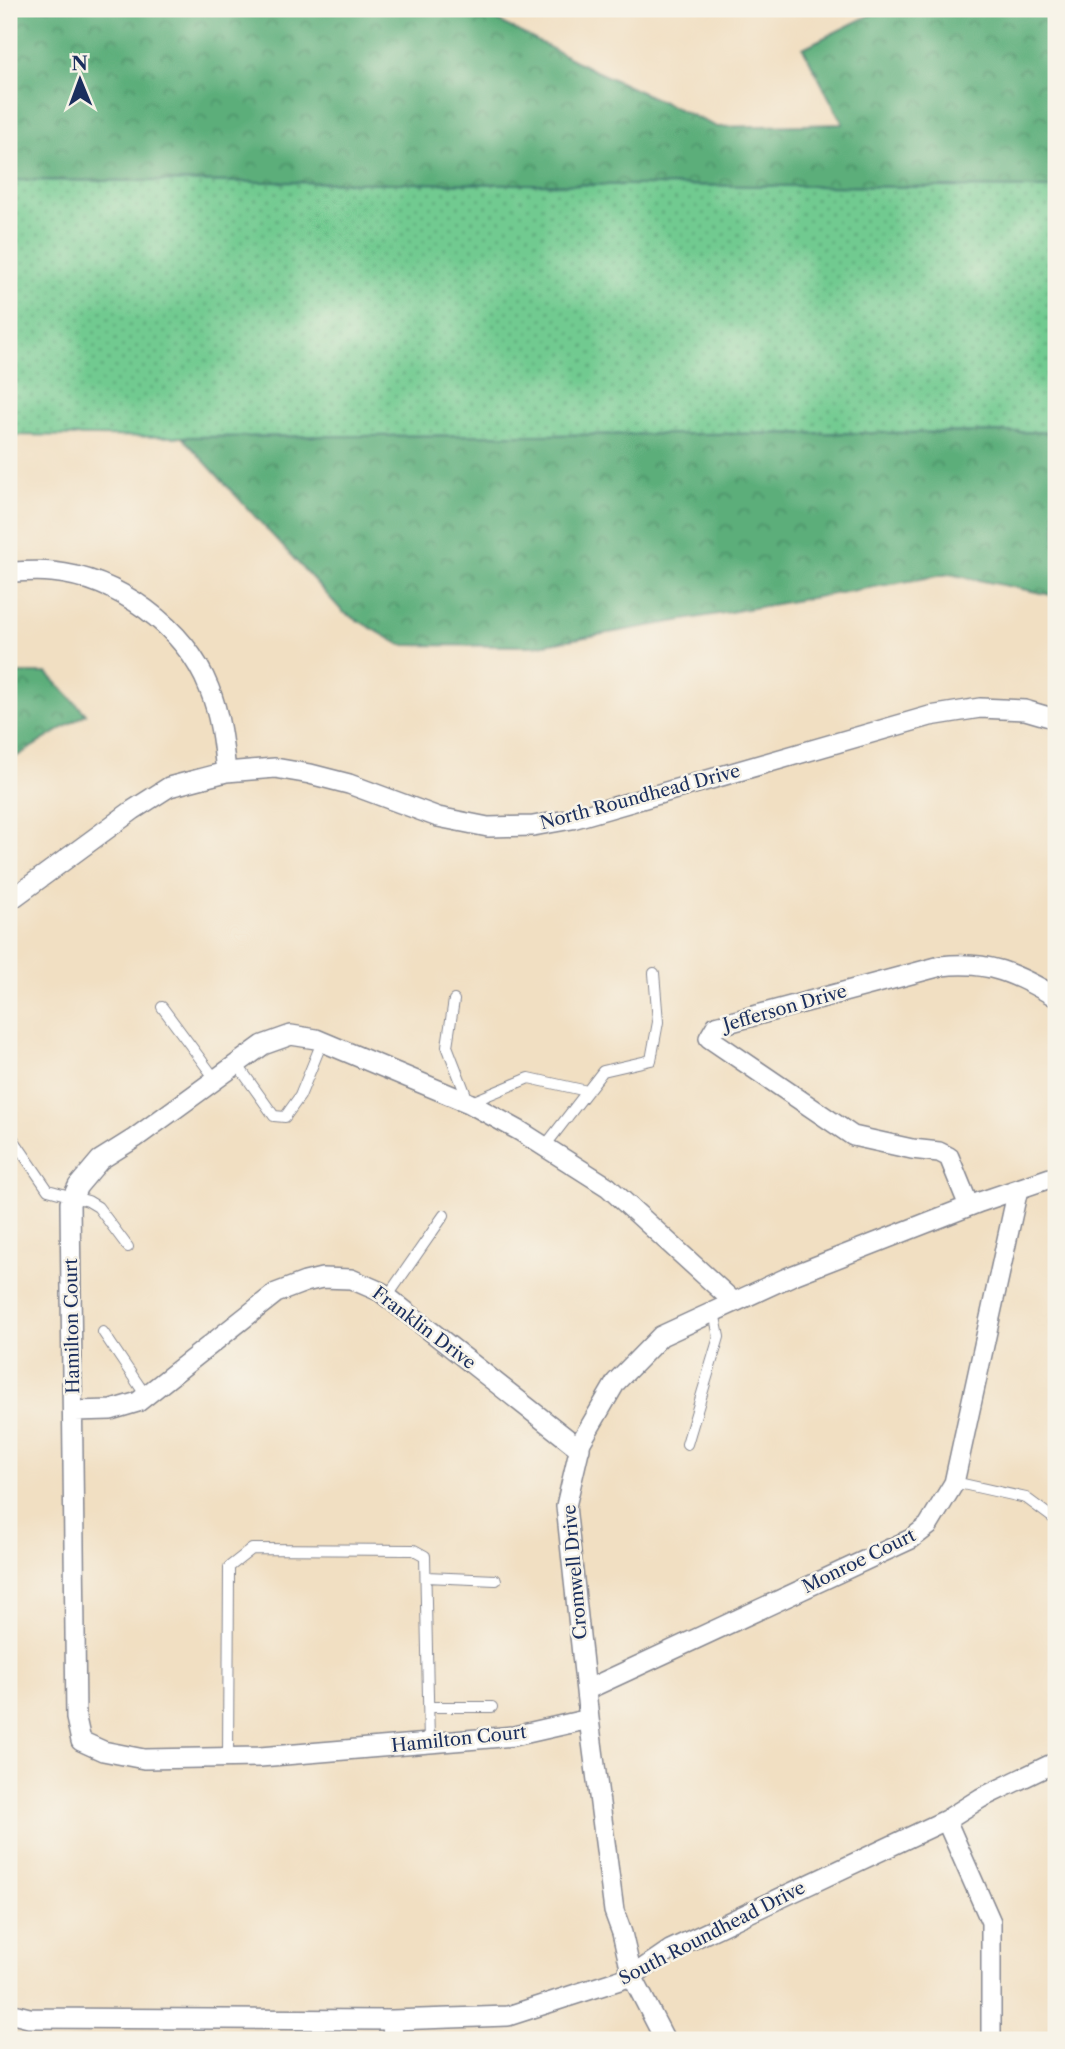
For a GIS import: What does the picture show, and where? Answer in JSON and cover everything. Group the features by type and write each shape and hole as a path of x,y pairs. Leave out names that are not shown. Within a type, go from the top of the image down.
{"street":[{"path":"9,572 53,572 97,583 131,598 165,624 190,651 209,687 221,726 226,772"},
{"name":"North Roundhead Drive","path":"9,901 133,810 170,787 226,772 275,768 287,770 349,784 438,817 488,827 533,827 572,819 930,716 979,708 1025,710 1056,719"},
{"name":"Jefferson Drive","path":"969,1206 949,1157 939,1152 912,1150 853,1136 709,1038 716,1026 940,966 959,964 999,968 1056,997"},
{"name":"Hamilton Court","path":"589,1719 514,1737 229,1758 144,1759 103,1751 81,1741 76,1718 70,1203 78,1186 100,1160 135,1138 263,1045 291,1035 321,1041 469,1103 545,1146 608,1187 734,1302"},
{"name":"Cromwell Drive","path":"666,2040 632,1976 614,1911 589,1719 566,1506 580,1449 616,1382 661,1336 791,1276 969,1206 1056,1176"},
{"name":"Monroe Court","path":"586,1689 911,1539 928,1526 954,1482 1018,1189"},
{"name":"Franklin Drive","path":"74,1411 111,1410 138,1402 276,1293 322,1278 351,1279 387,1297 580,1449"},
{"name":"South Roundhead Drive","path":"9,2012 29,2018 393,2020 508,2016 632,1976 670,1950 946,1820 981,1798 1056,1762"},
{"path":"946,1820 991,1922 991,2040"},
{"path":"393,2020 393,2040"}],"lane":[{"path":"545,1146 603,1071 651,1060 658,1022 654,973"},
{"path":"454,1000 447,1046 469,1103 528,1078 587,1091"},
{"path":"162,1007 216,1080"},
{"path":"237,1064 275,1116 285,1117 300,1096 321,1041"},
{"path":"9,1133 41,1183 48,1189 99,1207 128,1247"},
{"path":"387,1297 444,1215"},
{"path":"687,1444 719,1337 714,1312"},
{"path":"103,1332 146,1396"},
{"path":"954,1482 1026,1498 1053,1518"},
{"path":"229,1758 229,1566 253,1549 415,1550 425,1556 429,1743"},
{"path":"426,1577 496,1580"},
{"path":"429,1707 492,1707"}],"green space":[{"path":"9,9 475,9 591,69 717,127 843,124 803,48 882,9 1056,9 1056,188 9,180"},
{"path":"9,180 1056,188 1056,432 182,437 9,435"},
{"path":"1056,432 1056,596 949,574 534,646 401,645 343,612 182,437"},
{"path":"9,673 47,673 86,714 9,761"}]}
